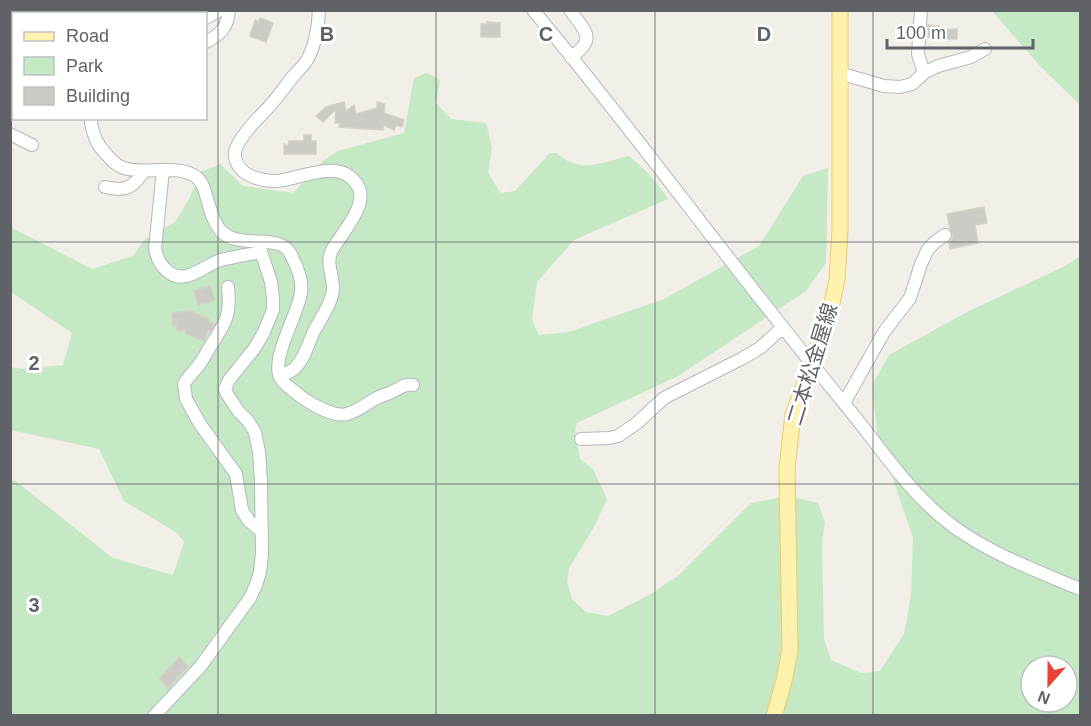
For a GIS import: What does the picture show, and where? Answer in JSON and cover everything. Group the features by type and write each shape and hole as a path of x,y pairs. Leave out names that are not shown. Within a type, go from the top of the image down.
{"main road":[{"name":"二本松金屋線","path":"774,716 790,650 788,468 793,415 829,317 837,280 840,230 840,10"}],"street":[{"path":"10,16 13,10"},
{"path":"207,42 224,29 228,21 229,10"},
{"path":"279,375 292,371 302,360 313,333 330,302 333,283 329,257 352,221 361,192 351,177 338,171 314,172 283,180 266,181 242,171 235,152 254,123 305,63 314,38 319,10"},
{"path":"533,10 912,489 953,526 979,544 1005,558 1080,589"},
{"path":"570,10 585,32 587,41 582,49 571,57"},
{"path":"921,10 918,54 924,73"},
{"path":"839,73 884,86 900,87 912,84 924,73 938,66 971,57 986,49"},
{"path":"91,120 90,124 98,144 116,165 126,169 144,171 182,171 197,177 213,219 222,232 259,247"},
{"path":"10,134 32,145"},
{"path":"163,170 155,249 161,266 174,276 188,276 218,261 259,247 277,243 287,247 297,270 301,294 278,364 279,375 284,383 298,395 316,405 345,415 380,396 405,385 413,385"},
{"path":"105,188 116,190 127,188 135,183 144,171"},
{"path":"844,403 884,332 910,298 928,249 945,235"},
{"path":"154,716 200,668 250,598 260,572 262,554 261,480 255,432 226,394 225,389 229,380 254,349 273,310 271,282 259,247"},
{"path":"228,287 230,302 227,317 200,363 184,384 186,399 200,424 236,474 245,516 262,532"},
{"path":"581,438 618,436 637,423 664,398 760,348 783,327"}],"green space":[{"path":"992,11 1080,11 1080,105 1041,67"},
{"path":"426,73 440,81 436,103 451,119 486,123 492,147 488,172 500,193 515,191 550,153 557,153 565,160 582,165 629,156 660,187 668,199 574,240 537,282 532,320 539,335 569,332 664,299 759,246 803,176 828,168 826,263 806,291 678,376 577,423 575,431 580,459 593,469 607,499 594,527 569,568 567,582 572,599 586,612 608,616 649,595 679,575 751,503 788,496 818,503 825,522 822,542 824,639 831,660 861,673 880,671 904,634 911,596 913,538 877,432 872,385 889,355 965,313 1065,266 1080,256 1080,715 11,715 11,481 14,480 113,558 173,575 184,542 177,533 124,501 99,449 11,430 11,367 22,369 63,365 72,333 11,292 10,227 92,269 133,256 145,239 175,222 189,199 201,172 220,164 243,186 293,193 324,160 338,151 404,133 414,78"}],"building":[{"path":"260,18 273,23 266,42 250,36 255,20 259,22"},
{"path":"487,22 500,23 500,37 481,37 481,24 487,24"},
{"path":"928,25 939,26 939,30 957,29 957,39 928,37"},
{"path":"344,102 346,111 354,105 356,114 377,108 377,102 385,104 384,113 404,120 402,127 396,125 394,130 383,125 383,130 339,127 340,123 335,123 336,109 323,122 316,116 326,107"},
{"path":"304,135 311,135 311,141 316,141 316,154 284,154 284,144 288,146 289,141 304,141"},
{"path":"984,207 987,223 975,225 978,243 950,249 949,242 953,235 947,214"},
{"path":"210,286 215,300 198,305 194,291"},
{"path":"190,311 215,324 211,331 208,330 204,341 186,334 185,330 177,331 176,325 173,326 172,313"},
{"path":"179,657 188,666 168,688 159,679"}]}
